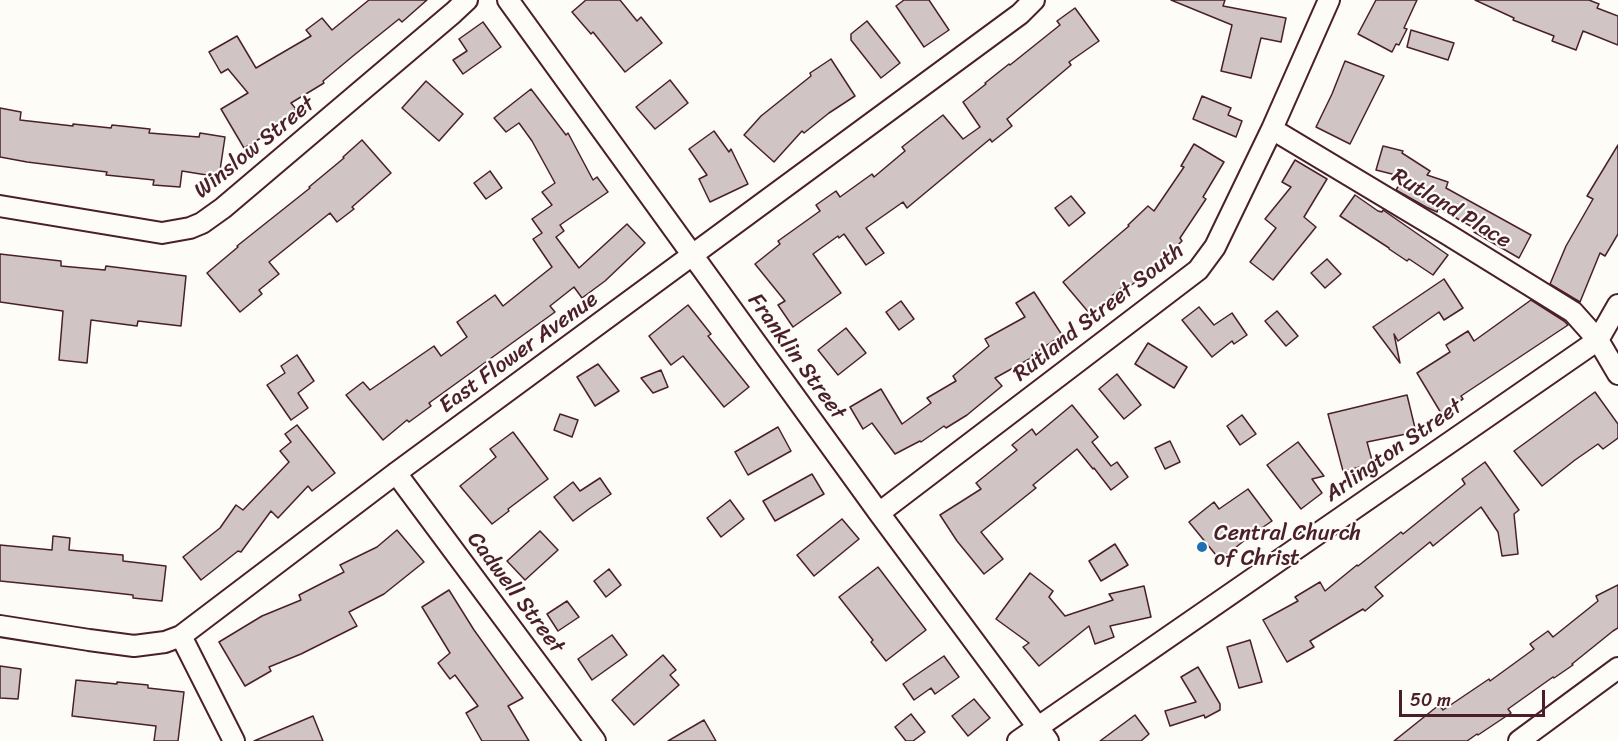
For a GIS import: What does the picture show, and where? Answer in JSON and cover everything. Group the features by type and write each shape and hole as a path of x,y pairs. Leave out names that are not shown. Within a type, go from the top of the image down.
{"street":[{"name":"Winslow Street","path":"0,206 162,233 190,228 202,223 467,0"},
{"name":"Franklin Street","path":"508,0 879,513 1043,734"},
{"name":"East Flower Avenue","path":"0,626 134,646 165,642 181,636 396,473 1020,14 1034,0"},
{"name":"Rutland Street South","path":"879,513 1198,270 1215,247 1272,129 1329,0"},
{"name":"Rutland Place","path":"1272,129 1574,312 1598,340 1618,374"},
{"name":"Arlington Street","path":"1018,741 1043,734 1598,340 1618,305"},
{"name":"Cadwell Street","path":"396,473 595,741"},
{"path":"181,636 234,741"},
{"path":"1519,741 1618,668"}],"building":[{"path":"369,0 427,0 402,22 399,19 353,56 323,81 324,83 291,103 296,109 266,135 244,148 221,109 248,93 228,69 221,73 209,52 237,36 256,68 311,36 306,30 322,18 332,30"},
{"path":"586,0 620,0 637,21 641,17 662,43 625,72 593,32 591,34 572,12"},
{"path":"904,0 929,0 949,30 924,47 896,6"},
{"path":"1171,0 1225,0 1223,6 1286,18 1281,42 1261,38 1251,78 1221,71 1232,25"},
{"path":"1376,0 1417,0 1404,28 1407,29 1399,45 1396,44 1392,52 1358,34"},
{"path":"1475,0 1589,0 1599,4 1597,8 1618,16 1618,45 1583,31 1576,50 1552,41 1554,36 1513,20 1514,18"},
{"path":"1075,8 1099,41 1069,62 1071,65 1007,119 1012,126 992,142 990,139 907,208 903,202 866,228 884,253 866,265 844,234 813,254 841,293 793,327 778,305 785,301 755,264 780,244 778,241 820,211 816,205 836,191 840,197 872,174 874,177 905,151 902,147 943,115 963,139 980,127 963,102 1060,25 1057,21"},
{"path":"867,21 900,63 881,78 851,40 851,34"},
{"path":"483,22 501,47 463,74 453,60 467,51 459,39"},
{"path":"1411,30 1454,43 1448,60 1407,47"},
{"path":"831,59 855,96 804,133 802,131 774,162 744,135 761,116 811,76 810,73"},
{"path":"1345,61 1384,76 1350,144 1316,127"},
{"path":"670,80 688,103 655,129 636,107"},
{"path":"426,81 463,114 439,141 402,108"},
{"path":"531,89 566,135 568,133 593,180 597,177 608,192 560,225 564,231 556,237 579,268 627,224 645,243 605,281 582,298 574,287 550,306 555,312 429,403 431,406 409,422 407,420 383,440 346,395 363,382 370,390 434,346 441,356 467,337 457,322 495,295 503,306 552,267 533,239 542,233 532,219 552,205 542,192 555,183 532,141 519,123 506,132 494,118"},
{"path":"1202,96 1231,108 1228,115 1242,121 1236,137 1193,119"},
{"path":"0,108 21,112 20,120 73,126 73,124 111,128 112,125 150,129 149,133 199,137 200,133 225,137 219,177 182,171 180,187 153,185 154,180 106,175 107,172 0,157"},
{"path":"714,131 729,152 731,149 748,184 710,202 699,179 707,175 689,149"},
{"path":"362,140 391,173 337,222 330,213 269,262 279,274 259,290 262,294 240,312 207,273 310,188"},
{"path":"1194,144 1224,162 1203,197 1206,199 1180,238 1182,241 1129,287 1126,284 1090,314 1063,282 1129,226 1148,206 1154,211 1184,167 1181,166"},
{"path":"1618,145 1618,234 1605,256 1600,253 1580,302 1550,284 1566,246 1593,199 1587,196"},
{"path":"1383,146 1403,151 1402,153 1430,171 1427,175 1448,182 1446,188 1531,235 1519,258 1474,232 1476,229 1438,208 1437,212 1396,190 1404,177 1376,170"},
{"path":"1295,160 1327,179 1304,217 1316,227 1273,280 1250,262 1276,228 1265,219 1291,187 1282,182"},
{"path":"490,171 502,188 486,199 474,183"},
{"path":"1355,195 1378,211 1383,210 1448,255 1433,275 1409,259 1407,261 1340,216"},
{"path":"1071,196 1085,213 1069,226 1055,208"},
{"path":"0,254 61,261 61,266 105,270 106,266 186,276 181,326 138,321 137,326 91,320 87,363 59,360 63,311 0,302"},
{"path":"1327,259 1341,274 1325,288 1311,273"},
{"path":"1444,279 1463,308 1444,320 1439,312 1398,341 1394,334 1400,363 1373,327"},
{"path":"1034,292 1062,335 1032,355 1033,357 995,378 1002,386 967,415 946,428 944,426 921,442 895,454 872,423 863,429 850,407 881,389 902,424 931,403 927,398 956,381 953,376 989,346 985,339 1025,317 1016,303"},
{"path":"1531,300 1568,325 1461,396 1463,399 1441,413 1417,373 1450,352 1446,345 1468,331 1474,341"},
{"path":"901,301 914,319 899,330 886,312"},
{"path":"688,305 711,334 708,336 749,387 724,407 683,356 671,365 649,336"},
{"path":"1199,307 1214,325 1232,313 1247,335 1234,344 1232,341 1212,357 1182,320"},
{"path":"1277,311 1298,336 1286,346 1265,321"},
{"path":"846,328 866,353 838,375 818,350"},
{"path":"1148,343 1187,367 1174,388 1135,364"},
{"path":"297,355 314,381 298,393 308,408 291,420 267,385 285,373 281,366"},
{"path":"598,364 619,391 595,406 577,377"},
{"path":"661,370 668,387 653,393 641,378"},
{"path":"1117,374 1141,405 1124,419 1099,389"},
{"path":"1595,392 1618,424 1618,438 1603,449 1598,444 1542,486 1514,451"},
{"path":"1407,395 1416,432 1367,442 1373,464 1343,471 1328,414"},
{"path":"1072,405 1098,437 1092,442 1111,466 1117,462 1128,477 1111,490 1077,449 1033,485 1036,488 981,532 1003,559 984,574 957,541 940,515 981,489 976,483 1017,450 1012,445 1032,429 1036,435"},
{"path":"560,414 578,420 572,437 554,430"},
{"path":"1242,415 1256,434 1240,445 1227,426"},
{"path":"297,425 335,473 312,491 308,486 278,518 271,511 241,552 238,551 201,580 183,557 220,528 236,505 243,510 289,462 280,451 291,442 285,434"},
{"path":"778,427 791,451 748,475 735,452"},
{"path":"513,432 548,479 492,524 460,486 496,457 490,449"},
{"path":"1170,441 1180,462 1165,469 1155,448"},
{"path":"1298,442 1324,476 1312,479 1322,493 1301,509 1267,465"},
{"path":"1485,462 1519,510 1514,514 1518,554 1502,556 1498,532 1481,507 1433,546 1430,542 1375,587 1383,596 1365,611 1363,609 1310,641 1314,647 1287,662 1263,620 1298,601 1295,597 1320,582 1325,591 1401,532 1403,534 1465,484 1462,479"},
{"path":"812,474 824,494 775,521 763,501"},
{"path":"600,478 611,494 573,521 554,497 573,482 580,491"},
{"path":"1248,489 1272,521 1220,560 1189,522 1214,502 1219,509"},
{"path":"730,500 744,519 721,537 707,518"},
{"path":"842,519 859,539 814,576 797,555"},
{"path":"397,530 424,562 384,594 349,612 357,626 269,667 271,671 245,686 219,642 262,616 301,600 299,595 344,572 340,565 377,547"},
{"path":"540,531 558,550 525,580 507,561"},
{"path":"53,536 70,538 69,550 123,555 123,561 166,566 162,601 133,598 133,595 0,581 0,545 52,550"},
{"path":"1115,544 1128,565 1101,581 1089,561"},
{"path":"878,567 926,630 886,661 871,642 873,640 839,597"},
{"path":"609,569 621,585 606,597 594,581"},
{"path":"1030,573 1053,591 1049,597 1065,616 1113,600 1109,594 1144,586 1151,617 1110,626 1114,637 1095,644 1089,626 1039,666 1023,647 1029,643 996,619"},
{"path":"1618,585 1618,628 1573,665 1508,709 1511,713 1467,741 1394,741 1439,705 1443,710 1489,679 1490,681 1534,649 1530,644 1548,631 1553,637 1598,601 1596,596"},
{"path":"449,590 474,630 523,698 508,706 529,741 482,741 466,713 478,706 455,675 450,679 438,663 450,653 422,607"},
{"path":"567,601 579,617 558,631 547,614"},
{"path":"612,635 627,655 592,680 578,659"},
{"path":"1250,640 1262,682 1239,688 1227,647"},
{"path":"663,655 676,670 670,675 679,685 634,725 612,700"},
{"path":"944,656 959,677 935,694 931,688 914,700 903,684"},
{"path":"0,666 21,669 18,699 0,698"},
{"path":"1198,667 1220,704 1220,710 1205,718 1204,715 1170,726 1165,711 1196,702 1181,677"},
{"path":"76,680 148,685 148,688 184,692 178,741 154,741 156,726 72,716"},
{"path":"974,699 990,718 968,736 952,716"},
{"path":"911,714 925,732 913,741 906,741 895,727"},
{"path":"1135,715 1149,734 1141,741 1100,741"},
{"path":"313,716 323,741 254,741"},
{"path":"704,720 716,741 668,741"}],"place":[{"name":"Central Church of Christ","path":"1202,547"}]}
